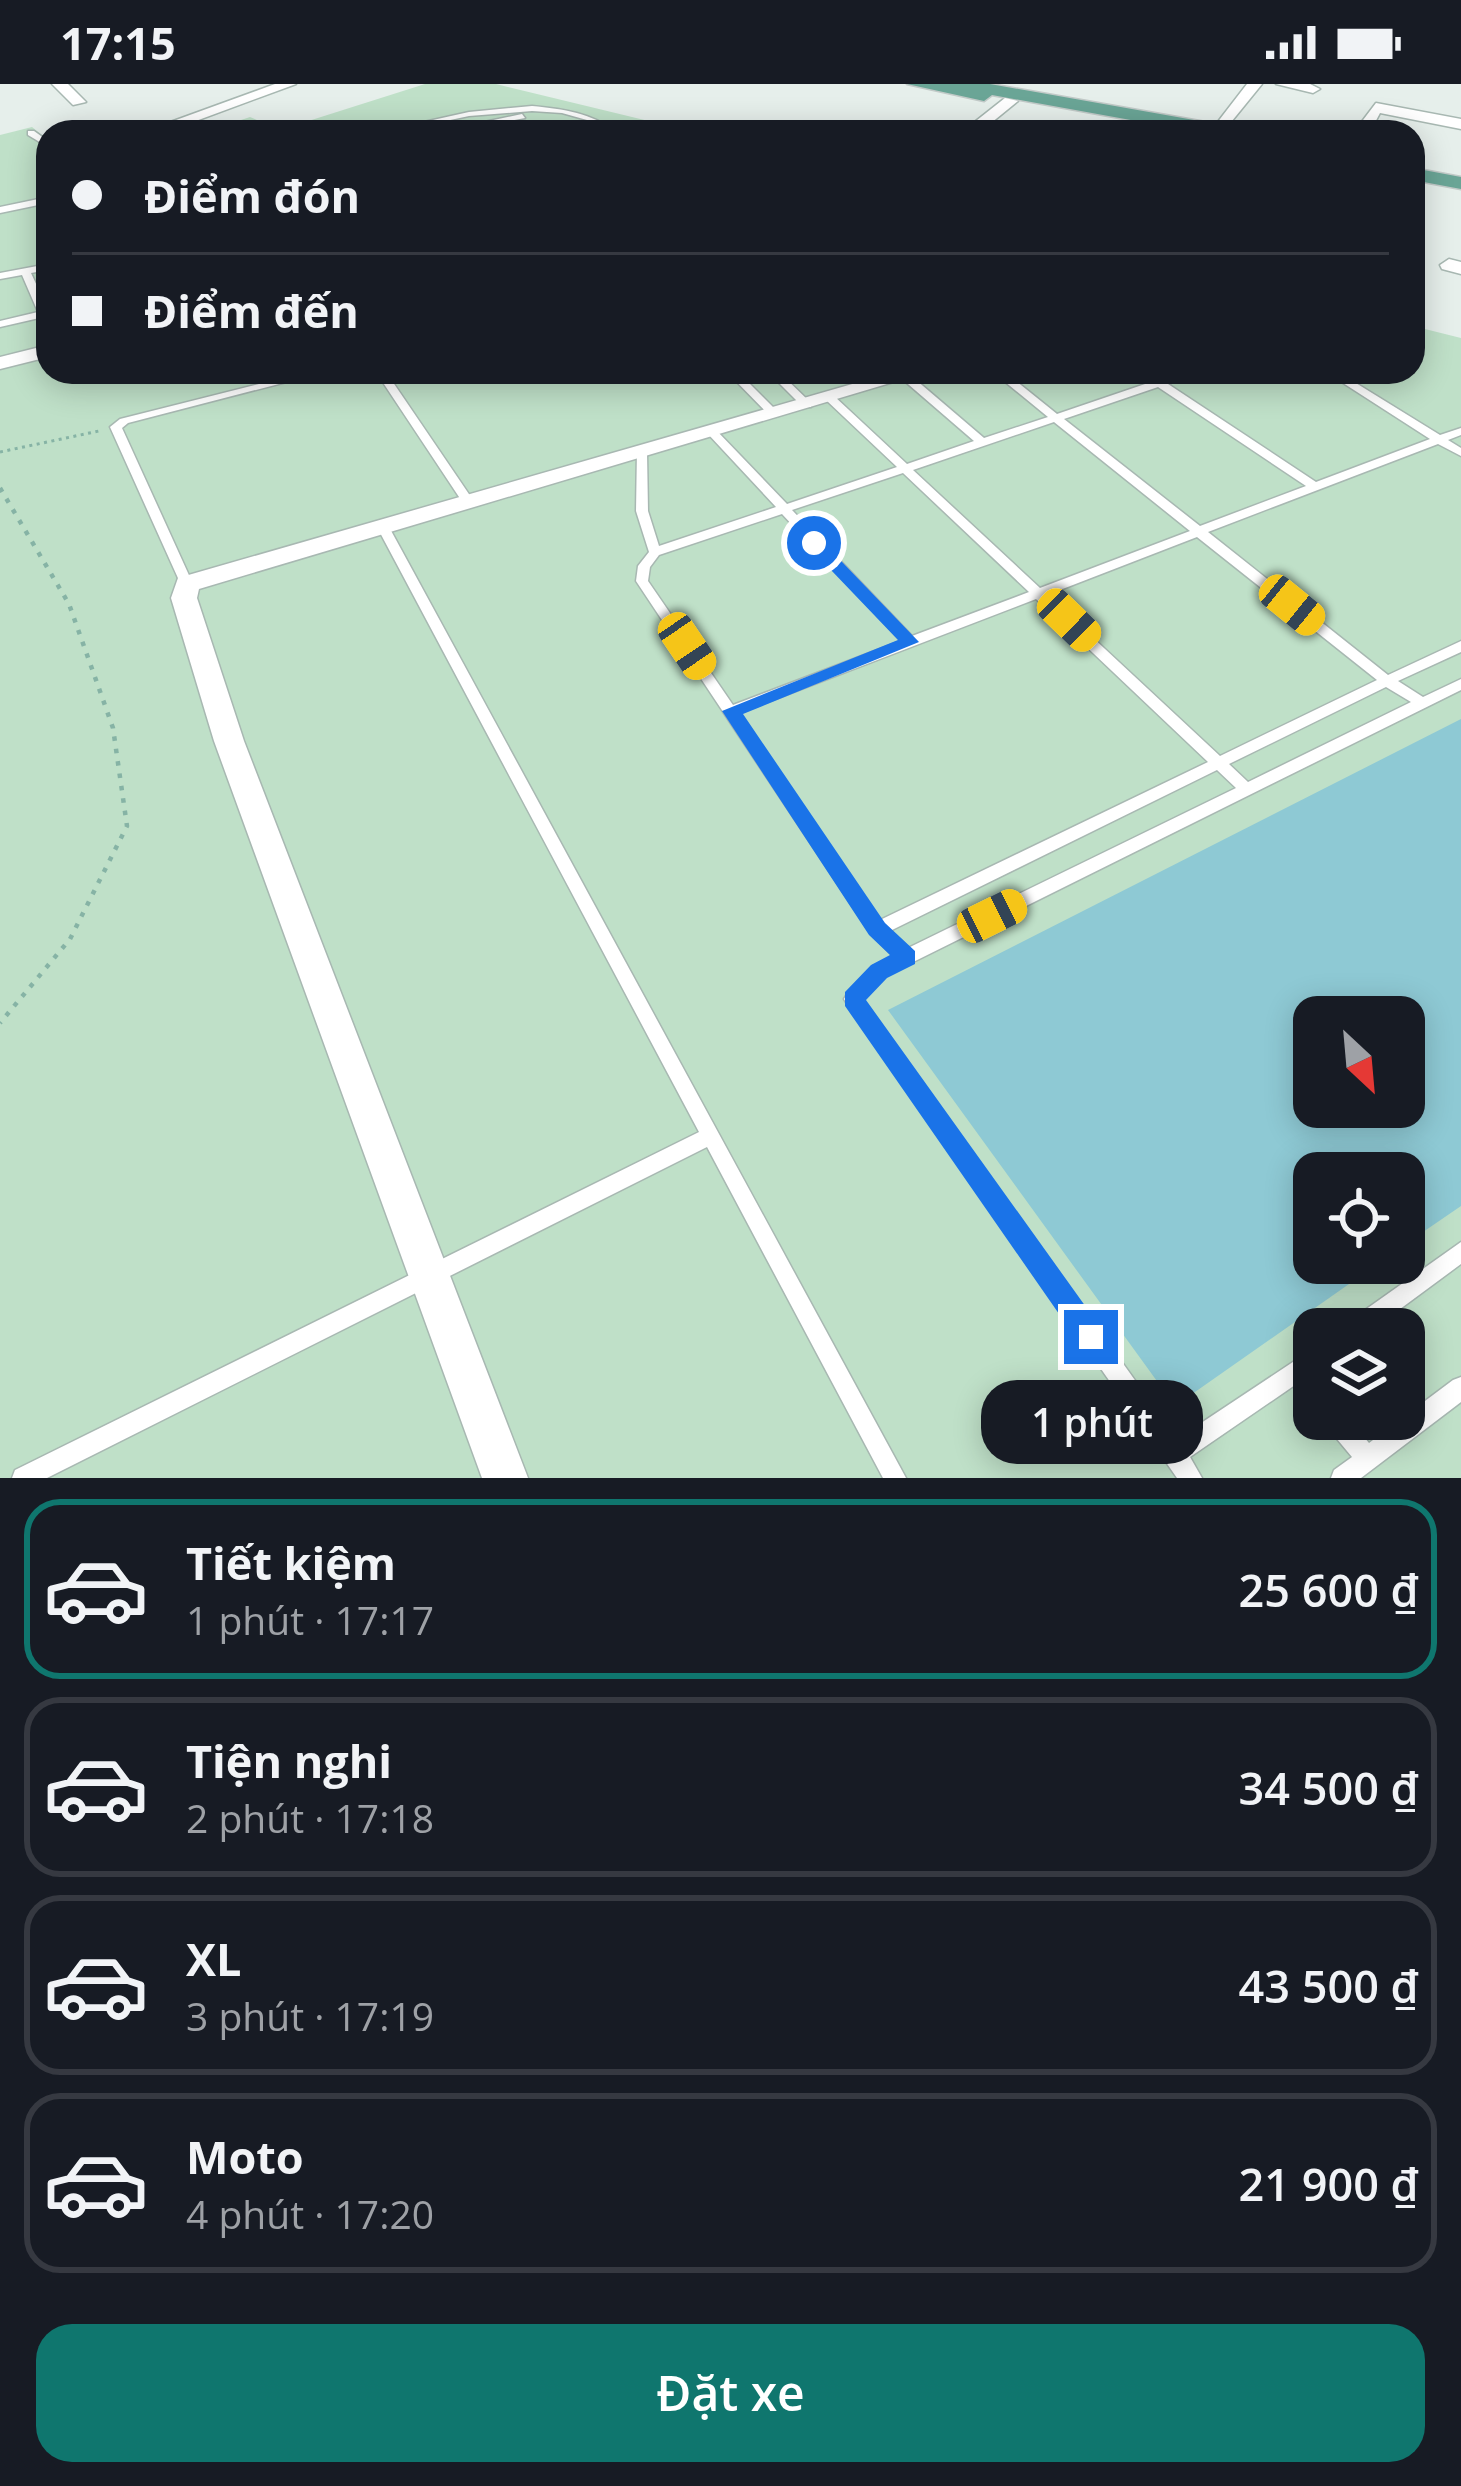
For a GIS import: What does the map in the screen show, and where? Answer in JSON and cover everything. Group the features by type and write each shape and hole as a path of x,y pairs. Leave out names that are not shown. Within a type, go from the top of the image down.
{"main road":[{"path":"916,84 1153,120"},
{"path":"960,84 1098,120"},
{"path":"1425,172 1461,178"}],"street":[{"path":"58,84 78,102"},
{"path":"186,120 289,84"},
{"path":"1230,120 1255,84"},
{"path":"1283,84 1313,89"},
{"path":"986,120 1014,98"},
{"path":"1369,120 1376,108 1461,124"},
{"path":"0,352 36,344"},
{"path":"0,363 36,354"},
{"path":"505,1478 229,741 184,598 187,584 877,384"}],"lane":[{"path":"442,120 501,108 590,120"},
{"path":"502,120 543,112"},
{"path":"31,133 36,137"},
{"path":"0,198 5,209 36,203"},
{"path":"0,276 36,269"},
{"path":"26,271 36,292"},
{"path":"0,324 36,316"},
{"path":"187,584 116,428 124,421 272,384"},
{"path":"389,384 469,503"},
{"path":"744,384 774,414"},
{"path":"792,384 908,468 1247,790"},
{"path":"921,384 983,443"},
{"path":"1013,384 1387,681 1423,703"},
{"path":"907,958 877,929 643,581 644,566 655,552 1157,384"},
{"path":"1161,384 1312,485"},
{"path":"1350,384 1461,453"},
{"path":"712,431 910,642"},
{"path":"731,711 1461,431"},
{"path":"641,452 642,511 655,552"},
{"path":"383,527 895,1478"},
{"path":"877,929 1461,646"},
{"path":"1191,1478 853,999 879,971 1461,684"},
{"path":"23,1478 710,1136"},
{"path":"1384,1308 1461,1252"},
{"path":"1174,1454 1293,1374"},
{"path":"1342,1478 1461,1388"},
{"path":"1353,1440 1368,1459"}],"path":[{"path":"0,452 116,428"},
{"path":"0,488 69,604 113,728 127,826 70,939 0,1023"}],"green space":[{"path":"425,84 496,84 644,120 312,120"},
{"path":"32,127 36,130 36,384 1425,384 1425,329 1461,338 1461,1478 0,1478 0,135"}],"water":[{"path":"1461,719 1461,1206 1425,1231 1425,1152 1293,1152 1293,1284 1349,1284 1315,1308 1293,1308 1293,1323 1175,1406 888,1010"}],"route":[{"path":"814,543 910,642 731,711 877,929 907,958 879,971 853,999 1091,1337"}]}
